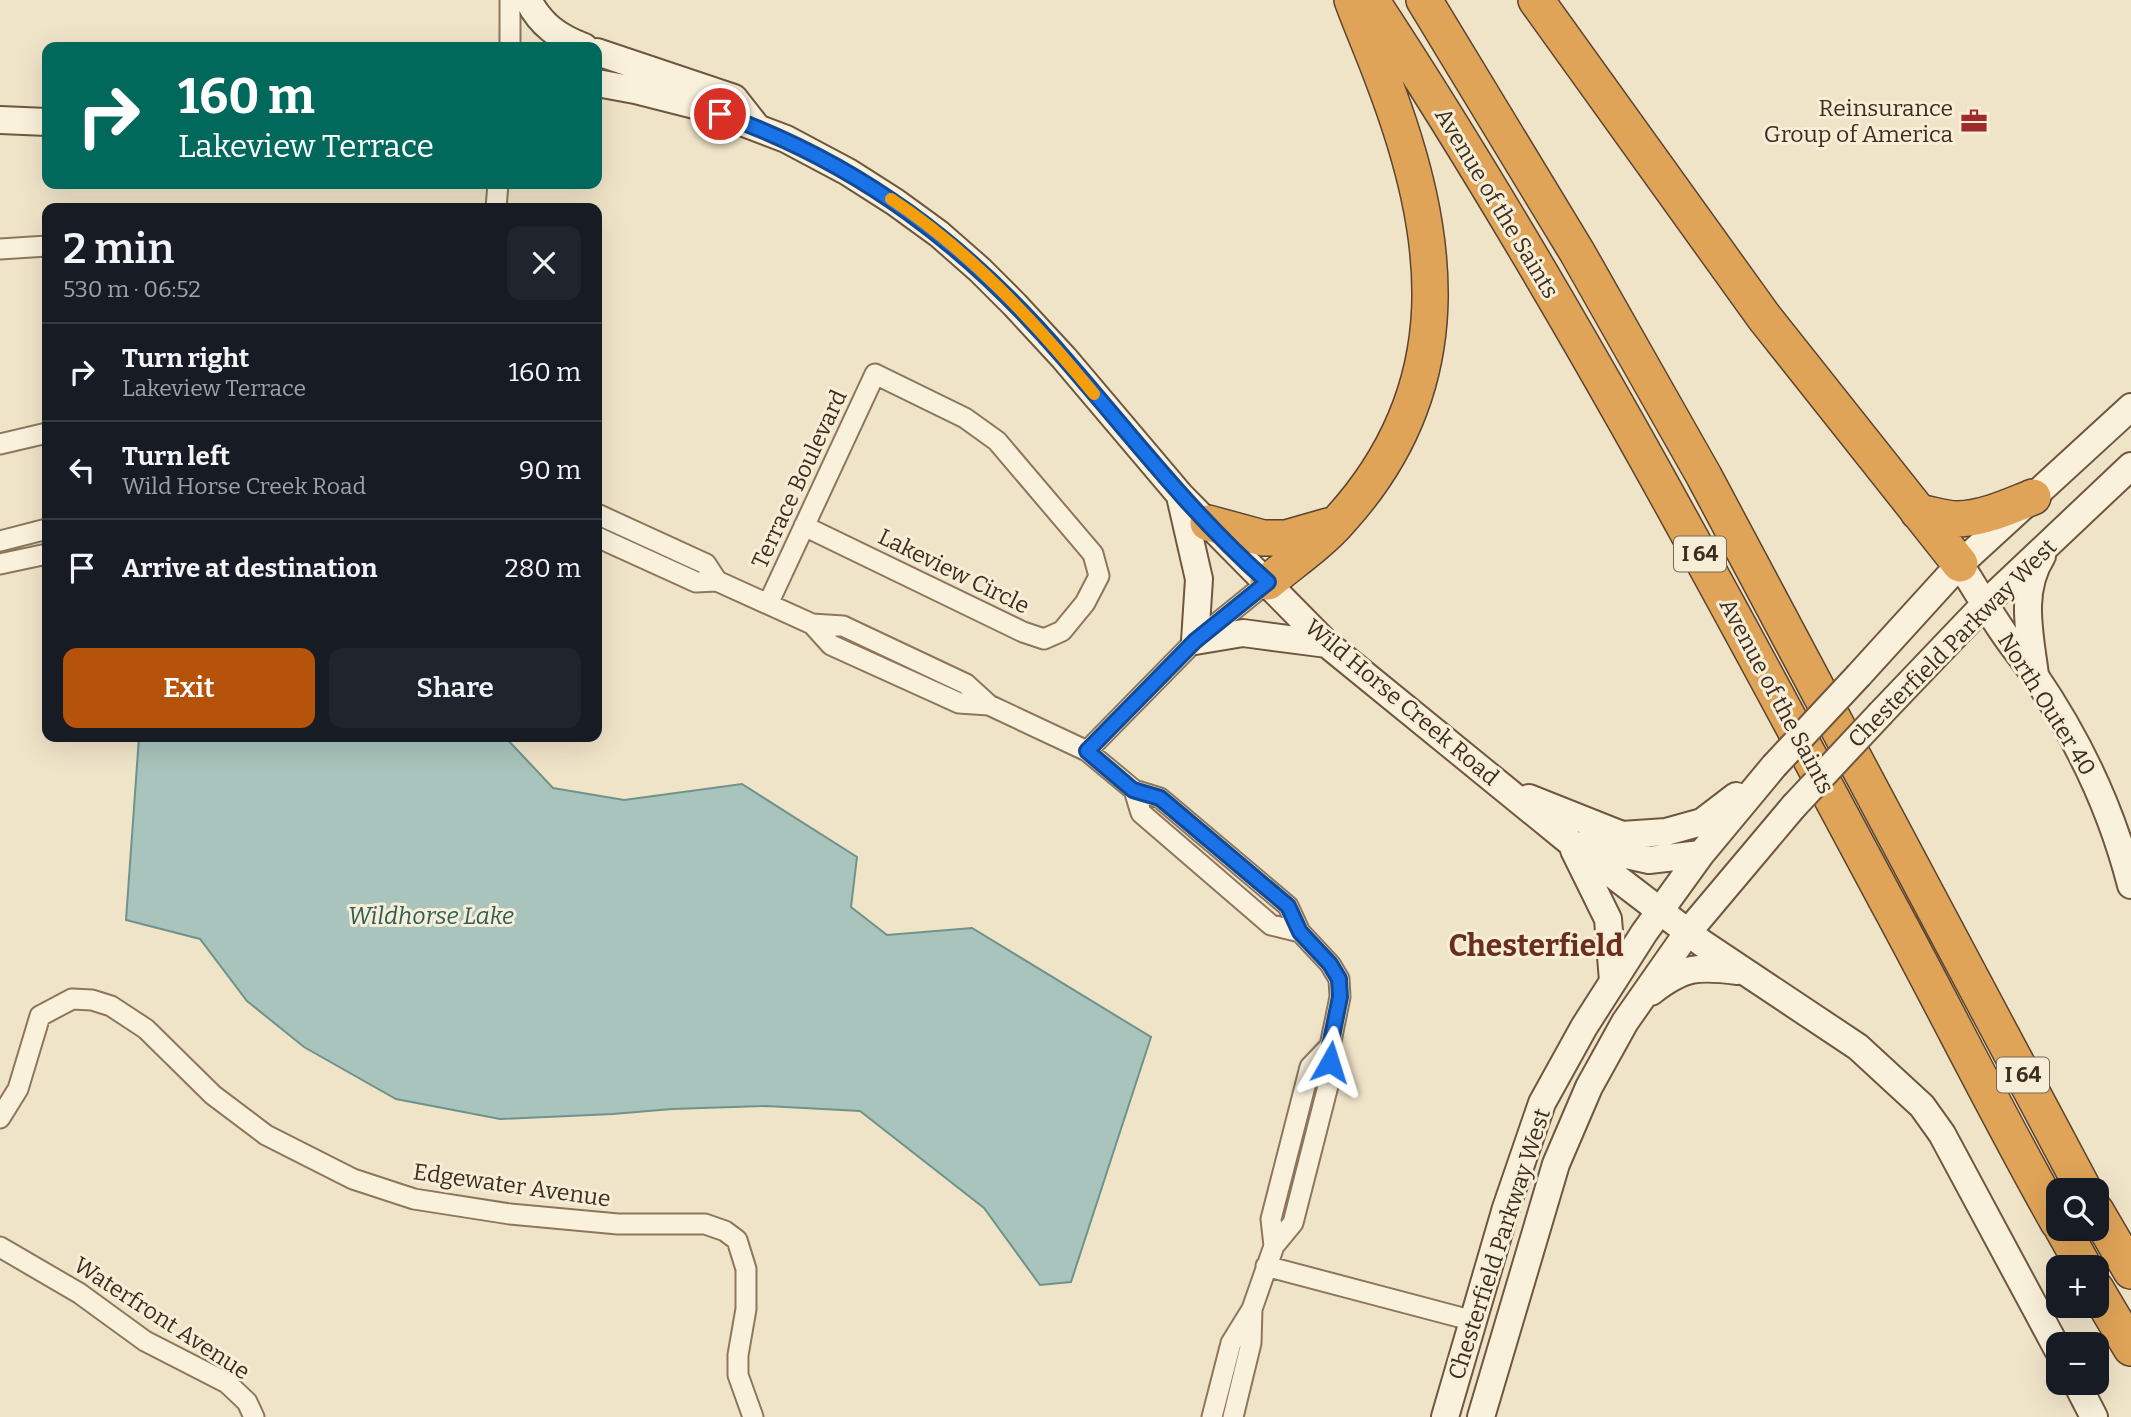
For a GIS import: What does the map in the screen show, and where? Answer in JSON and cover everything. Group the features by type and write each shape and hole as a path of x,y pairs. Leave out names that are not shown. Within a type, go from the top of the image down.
{"highway":[{"path":"1268,582 1338,523 1379,470 1408,412 1427,353 1431,297 1428,243 1411,165 1383,78 1352,0"},
{"name":"Avenue of the Saints","path":"1371,0 1591,360 1732,612 2046,1200"},
{"name":"Avenue of the Saints","path":"1424,0 1577,252 1704,476 2078,1178"},
{"path":"1536,0 1764,317 1960,564"},
{"path":"1918,512 1956,519 1969,518 2033,497"},
{"path":"1208,523 1263,538 1286,538 1338,523"},
{"path":"2109,1233 2131,1271"},
{"path":"2109,1311 2131,1348"}],"street":[{"path":"509,42 510,0"},
{"path":"528,0 536,15 561,38 571,42"},
{"path":"602,54 734,98 756,126"},
{"name":"Wild Horse Creek Road","path":"602,84 702,107 786,139 848,172 939,234 988,278 1064,358 1180,495 1327,644 1570,842 1744,972 1858,1047 1922,1106 1942,1134 2048,1332"},
{"path":"602,95 635,90"},
{"path":"0,120 42,122"},
{"path":"0,249 42,246"},
{"name":"Terrace Boulevard","path":"768,604 875,374 965,418 998,441 1093,554 1099,576"},
{"name":"Chesterfield Parkway West","path":"1445,1417 1506,1208 1538,1113 1584,1027 1660,910 1701,854 1768,773 1960,564 2131,407"},
{"path":"0,444 42,434"},
{"name":"Chesterfield Parkway West","path":"1481,1417 1556,1164 1589,1087 1625,1022 1688,932 1794,806 1985,604 2131,466"},
{"path":"1180,495 1199,579 1195,641"},
{"path":"602,516 706,564 717,581"},
{"name":"Lakeview Circle","path":"804,526 1023,632 1044,639 1062,631 1085,603 1099,576"},
{"path":"0,541 42,530"},
{"path":"602,539 696,582 717,581 813,624 843,626 966,684 989,705 1087,751 1133,790 1160,798 1288,906 1300,932 1330,964 1339,979 1340,997 1330,1046 1330,1078 1293,1223 1274,1246 1252,1309 1231,1343 1212,1417"},
{"path":"2035,677 2028,618 2028,587 2038,562 2051,543"},
{"path":"0,564 42,555"},
{"name":"North Outer 40","path":"1960,564 2073,740 2095,781 2129,873"},
{"path":"1087,751 1195,641 1268,582"},
{"path":"1195,641 1244,633 1327,644"},
{"path":"1505,789 1622,835 1666,832 1702,822 1768,773"},
{"path":"1570,842 1649,860 1701,854"},
{"path":"1570,842 1608,919 1613,981"},
{"path":"1641,999 1665,981 1691,968 1709,967 1744,972"},
{"name":"Edgewater Avenue","path":"0,1118 18,1089 40,1016 72,999 92,1000 111,1006 145,1029 214,1095 265,1135 352,1179 414,1199 510,1214 618,1224 705,1224 725,1231 737,1240 746,1269 746,1309 737,1375 753,1417"},
{"name":"Waterfront Avenue","path":"0,1247 79,1293 145,1341 227,1383 247,1402 254,1417"},
{"path":"1266,1266 1506,1330"},
{"path":"1233,1417 1251,1343 1252,1309"},
{"path":"2083,1395 2094,1417"}],"water":[{"name":"Wildhorse Lake","path":"139,742 510,742 553,788 624,800 742,784 857,857 851,907 887,935 972,928 1151,1037 1071,1282 1040,1285 984,1208 860,1111 766,1106 500,1119 396,1099 304,1047 247,1001 200,939 126,920"}],"slow traffic":[{"path":"891,199 939,234 979,270 1015,305 1094,394"}],"place":[{"name":"Reinsurance Group of America","path":"1974,121"}],"district":[{"name":"Chesterfield","path":"1536,946"}],"route":[{"path":"720,114 786,139 848,172 939,234 1031,323 1180,495 1268,582 1195,641 1087,751 1133,790 1160,798 1288,906 1300,932 1330,964 1339,979 1340,997 1330,1046 1330,1062"}]}
